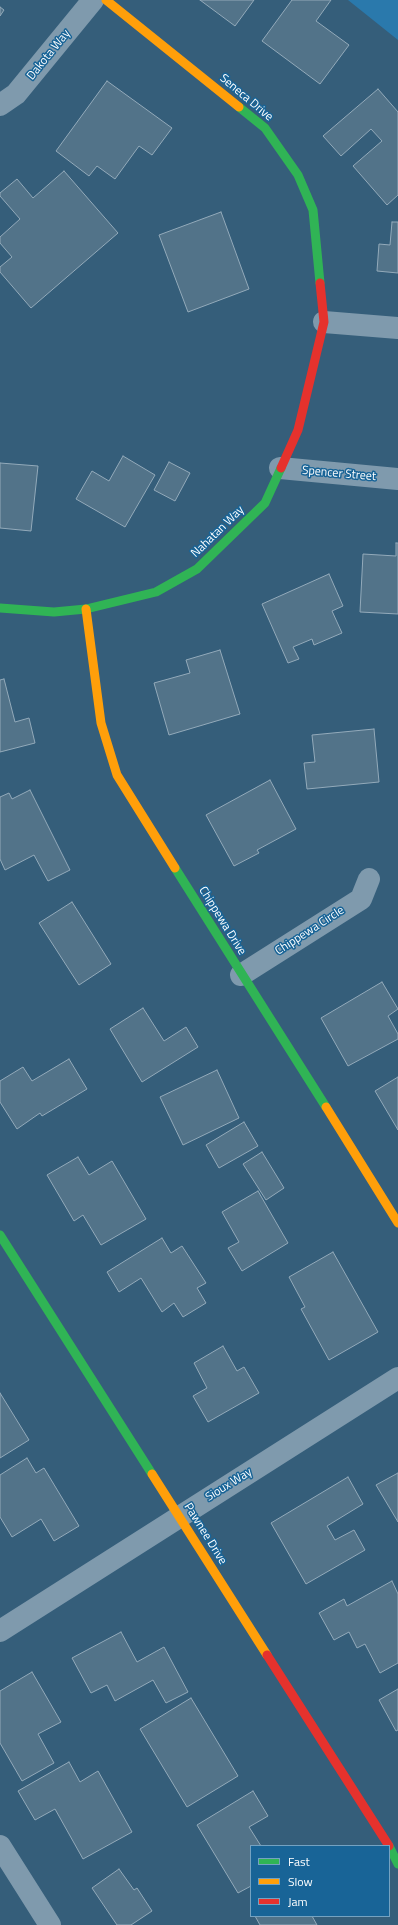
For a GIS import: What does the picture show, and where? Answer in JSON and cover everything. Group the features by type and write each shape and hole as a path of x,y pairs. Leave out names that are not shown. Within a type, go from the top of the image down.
{"street":[{"name":"Dakota Way","path":"0,105 16,94 93,0"},
{"name":"Seneca Drive","path":"106,0 265,128 298,174 313,210 324,322"},
{"path":"324,322 398,328"},
{"name":"Nahatan Way","path":"0,608 54,612 86,609 156,592 197,569 265,503 298,430 324,322"},
{"name":"Spencer Street","path":"280,468 398,479"},
{"name":"Chippewa Drive","path":"86,609 101,723 117,775 241,975 398,1223"},
{"name":"Chippewa Circle","path":"241,975 361,899 369,879"},
{"name":"Pawnee Drive","path":"0,1235 388,1845"},
{"name":"Sioux Way","path":"0,1631 398,1378"},
{"path":"0,1846 50,1925"},
{"name":"Pawnee Drive","path":"390,1848 398,1864"}],"shaded area":[{"path":"348,0 398,0 398,40"}],"building":[{"path":"200,0 254,0 235,26"},
{"path":"292,0 331,0 316,21 349,45 320,84 262,41"},
{"path":"0,7 4,10 0,16"},
{"path":"107,81 172,128 152,155 139,146 115,179 97,166 89,176 56,151"},
{"path":"378,89 398,112 398,195 387,205 353,166 382,141 371,129 341,156 323,136"},
{"path":"64,171 118,233 31,308 0,272 0,267 12,257 0,243 0,237 20,219 0,196 0,193 17,179 33,198"},
{"path":"221,212 249,289 188,312 159,235"},
{"path":"392,222 398,222 398,273 377,271 379,244 390,245"},
{"path":"123,456 155,475 125,527 76,499 92,471 109,481"},
{"path":"169,462 190,473 175,501 154,490"},
{"path":"0,463 38,466 31,531 0,528"},
{"path":"396,543 398,543 398,614 360,612 363,554 396,556"},
{"path":"329,574 343,606 332,611 342,633 314,645 312,639 293,647 299,659 288,663 262,604"},
{"path":"220,650 240,714 169,735 154,683 190,673 186,660"},
{"path":"4,679 15,722 29,718 35,743 0,752 0,680"},
{"path":"374,729 379,782 307,789 304,763 315,762 312,735"},
{"path":"270,780 296,829 257,850 259,853 234,866 206,815"},
{"path":"30,790 70,870 48,881 34,855 5,870 0,859 0,797 9,793 12,799"},
{"path":"72,902 111,964 79,985 39,923"},
{"path":"382,982 398,1009 388,1016 398,1034 398,1039 348,1066 321,1018"},
{"path":"143,1008 164,1041 186,1027 198,1047 142,1082 110,1029"},
{"path":"69,1059 87,1089 42,1116 40,1113 17,1129 0,1102 0,1081 23,1067 32,1081"},
{"path":"217,1070 239,1118 183,1145 160,1097"},
{"path":"398,1077 398,1130 375,1091"},
{"path":"244,1122 258,1146 219,1168 206,1145"},
{"path":"262,1152 284,1188 266,1200 243,1164"},
{"path":"78,1157 89,1175 112,1161 146,1219 101,1245 83,1215 74,1221 47,1175"},
{"path":"258,1191 288,1243 242,1271 228,1248 239,1242 222,1212"},
{"path":"162,1238 171,1253 182,1246 206,1283 197,1288 206,1303 183,1317 174,1303 162,1312 141,1278 119,1292 107,1272"},
{"path":"333,1252 378,1332 329,1360 301,1309 305,1307 289,1277"},
{"path":"223,1346 237,1371 244,1367 259,1393 208,1422 193,1396 207,1388 194,1363"},
{"path":"0,1393 29,1440 0,1458"},
{"path":"27,1458 36,1473 44,1468 79,1526 54,1541 41,1519 12,1537 0,1517 0,1475"},
{"path":"398,1473 398,1522 376,1485"},
{"path":"348,1477 363,1504 327,1526 335,1540 354,1530 365,1550 306,1584 271,1523"},
{"path":"392,1581 398,1594 398,1663 380,1673 365,1644 357,1648 349,1632 334,1640 319,1613 344,1599 347,1606"},
{"path":"121,1632 137,1662 164,1647 188,1692 166,1703 153,1680 115,1701 107,1685 91,1693 72,1658"},
{"path":"32,1672 61,1722 38,1734 54,1763 22,1781 0,1743 0,1691"},
{"path":"398,1689 398,1730 396,1731 379,1700"},
{"path":"191,1698 238,1776 187,1807 140,1729"},
{"path":"69,1762 80,1782 98,1771 132,1832 83,1859 55,1809 35,1820 18,1791"},
{"path":"253,1791 268,1816 249,1827 260,1845 250,1845 250,1887 238,1893 197,1825"},
{"path":"119,1869 134,1890 137,1888 152,1911 131,1925 117,1925 92,1888"},
{"path":"256,1917 313,1917 317,1925 260,1925"}],"traffic: fast":[{"path":"239,107 265,128 298,175 313,210 320,283"},
{"path":"0,608 54,612 86,609 156,592 197,569 265,503 281,468"},
{"path":"175,868 326,1107"},
{"path":"0,1235 152,1474"},
{"path":"390,1848 398,1864"}],"traffic: slow":[{"path":"106,0 239,107"},
{"path":"86,609 101,723 117,775 175,868"},
{"path":"326,1107 398,1223"},
{"path":"152,1474 267,1655"}],"traffic: jam":[{"path":"281,468 298,430 324,322 320,283"},
{"path":"267,1655 388,1845"}]}
